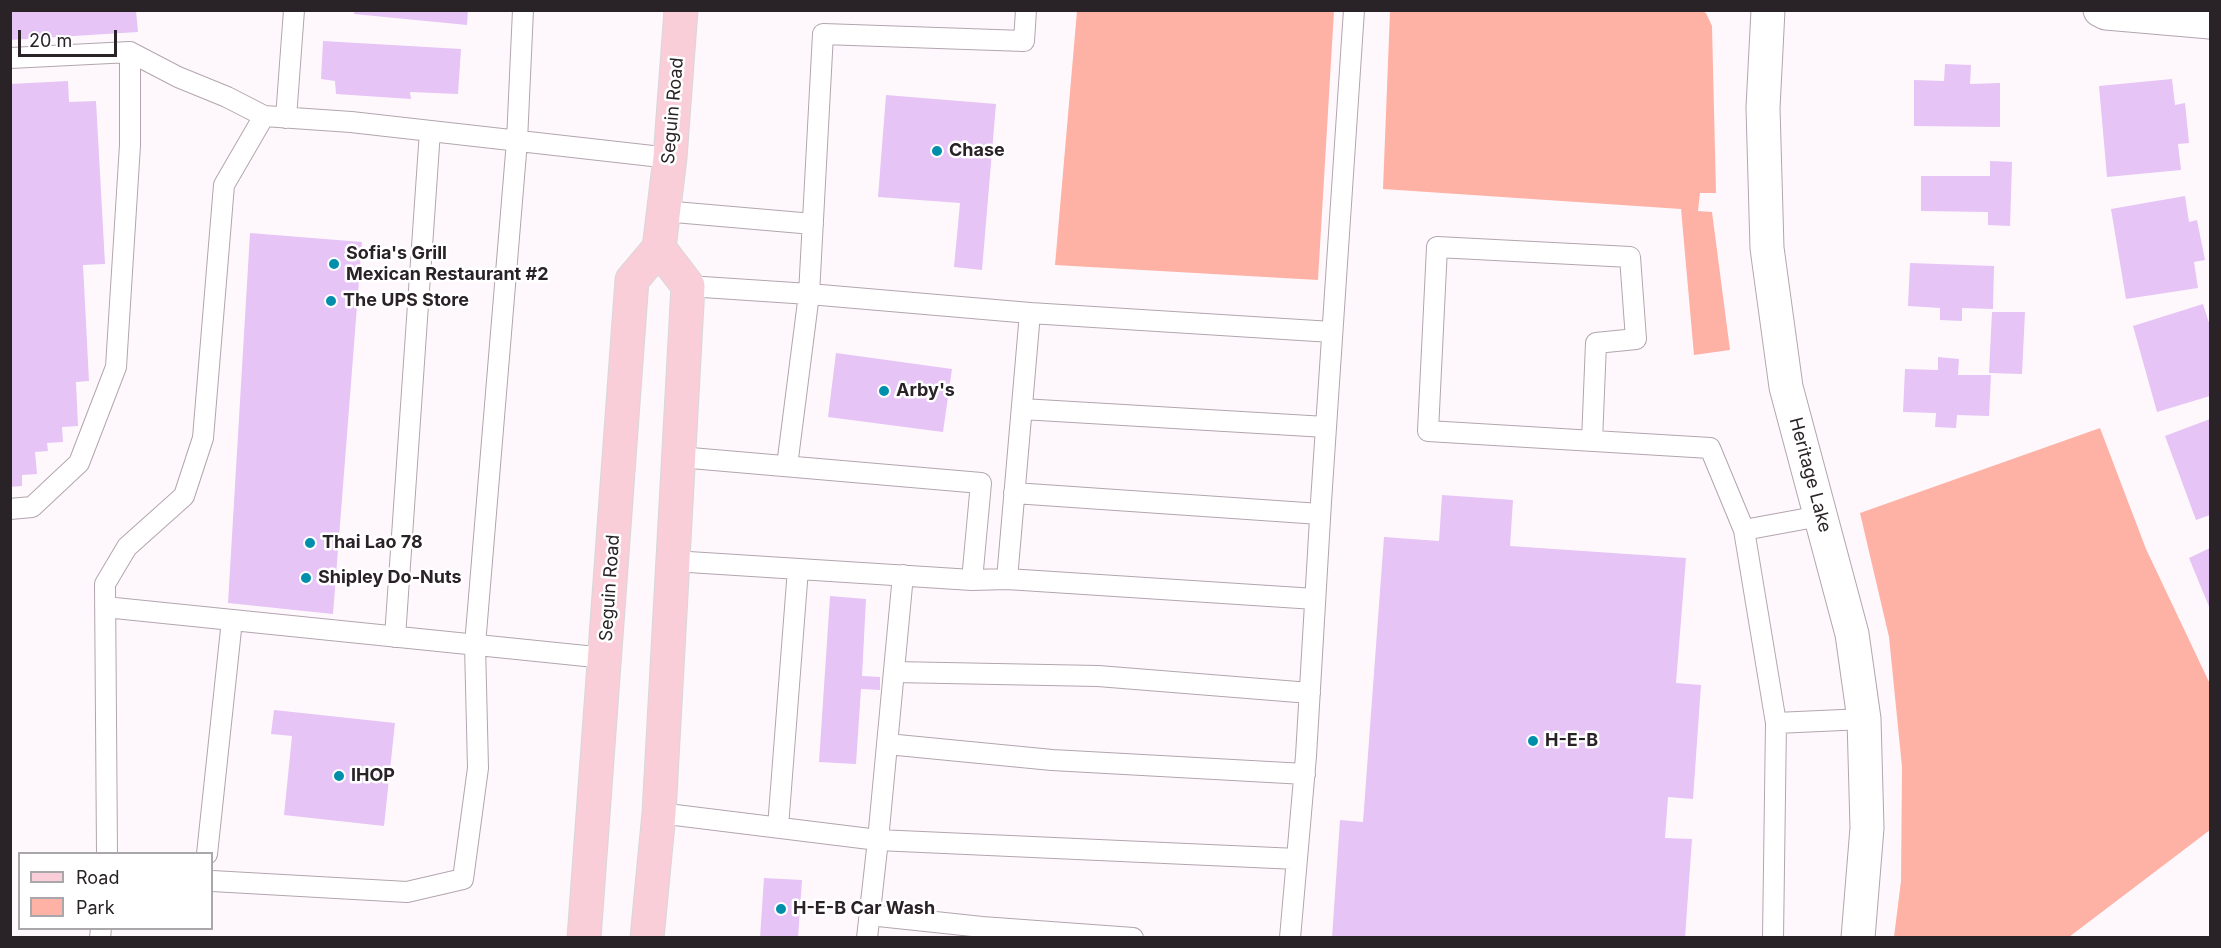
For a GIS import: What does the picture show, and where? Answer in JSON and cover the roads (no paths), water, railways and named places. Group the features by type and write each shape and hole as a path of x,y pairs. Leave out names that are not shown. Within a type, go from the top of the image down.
{"main road":[{"name":"Seguin Road","path":"584,938 632,280 659,248 670,158 681,10"},
{"path":"647,938 659,813 688,286 659,248"}],"street":[{"name":"Heritage Lake","path":"1768,10 1763,108 1767,248 1786,387 1852,634 1864,719 1867,828 1858,938"},
{"path":"2100,10 2106,14 2211,22"}],"lane":[{"path":"286,118 294,10"},
{"path":"213,881 407,892 463,879 478,768 475,645 518,141 523,10"},
{"path":"787,466 809,294 823,34 1024,41 1026,10"},
{"path":"1290,938 1305,774 1354,10"},
{"path":"10,58 130,52 178,77 227,97 264,116 351,122 670,158"},
{"path":"10,509 32,507 79,463 116,367 130,145 130,52"},
{"path":"106,852 105,584 127,547 184,496 203,438 224,185 264,116"},
{"path":"395,637 430,131"},
{"path":"663,211 813,224"},
{"path":"1592,441 1596,343 1636,339 1630,257 1437,247 1428,431 1592,441 1710,448 1744,530 1776,723 1773,938"},
{"path":"688,286 1030,313 1332,332"},
{"path":"1007,579 1030,313"},
{"path":"1022,409 1326,427"},
{"path":"679,458 981,483 972,580"},
{"path":"1014,493 1320,514"},
{"path":"1744,530 1821,516"},
{"path":"673,561 1315,599"},
{"path":"778,827 798,569"},
{"path":"867,938 903,575"},
{"path":"105,607 605,658"},
{"path":"207,852 232,620"},
{"path":"894,672 1098,676 1310,693"},
{"path":"1776,723 1864,719"},
{"path":"888,744 1052,760 1305,774"},
{"path":"659,813 878,840 1297,859"},
{"path":"869,915 982,927 1132,938"}],"place":[{"name":"Chase","path":"937,151"},
{"name":"Sofia's Grill Mexican Restaurant #2","path":"334,264"},
{"name":"The UPS Store","path":"331,301"},
{"name":"Arby's","path":"884,391"},
{"name":"Thai Lao 78","path":"310,543"},
{"name":"Shipley Do-Nuts","path":"306,578"},
{"name":"H-E-B","path":"1533,741"},
{"name":"IHOP","path":"339,776"},
{"name":"H-E-B Car Wash","path":"781,909"}]}
